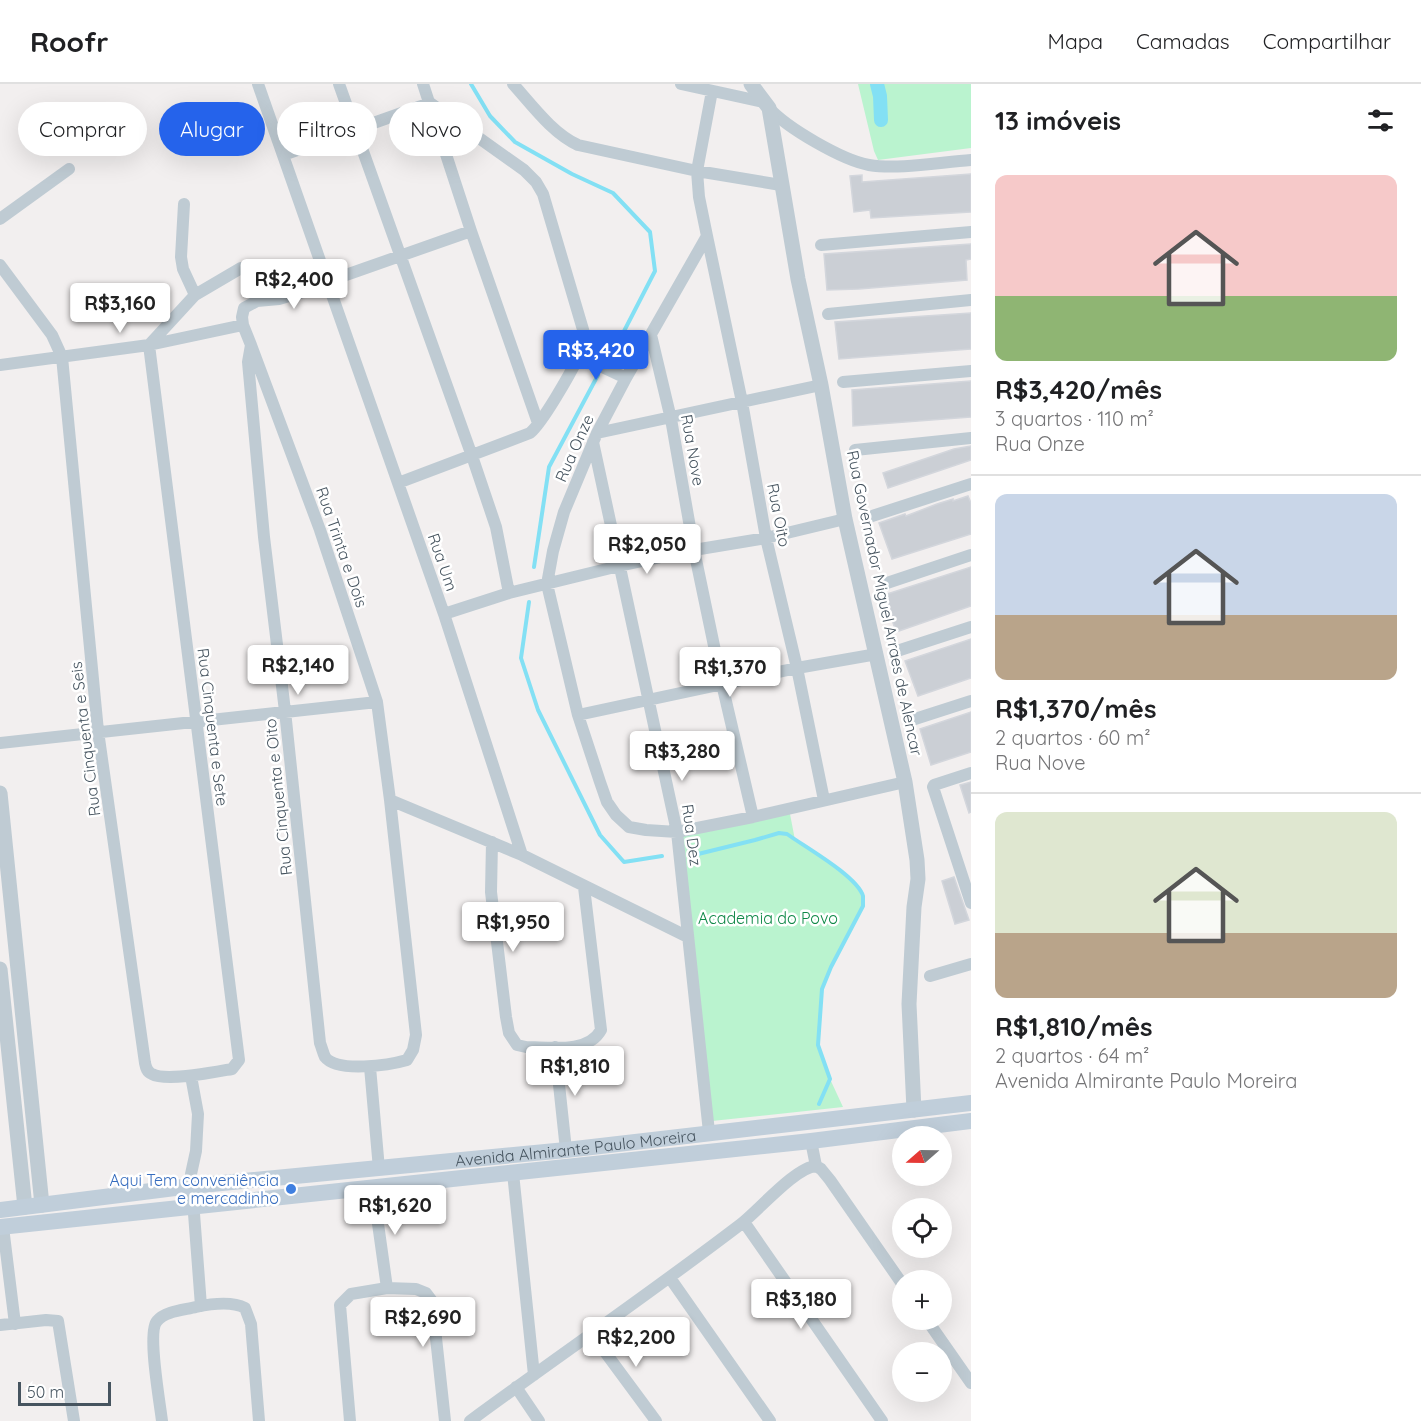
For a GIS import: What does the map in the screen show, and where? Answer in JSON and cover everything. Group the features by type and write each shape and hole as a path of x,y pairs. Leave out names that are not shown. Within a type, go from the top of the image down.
{"main road":[{"name":"Avenida Almirante Paulo Moreira","path":"0,1210 191,1186 566,1150 971,1103"},
{"name":"Avenida Almirante Paulo Moreira","path":"1,1227 812,1141 971,1121"}],"street":[{"name":"Rua Um","path":"258,84 277,136"},
{"path":"339,84 346,102"},
{"path":"423,84 430,102"},
{"path":"513,84 568,140 578,145 697,171 781,185"},
{"path":"681,84 766,105"},
{"path":"751,84 766,105 784,123 848,158 869,165 971,160"},
{"path":"707,236 699,197 697,171 712,92"},
{"name":"Rua Governador Miguel Arraes de Alencar","path":"766,105 845,519 905,782 917,860 918,879 914,907 909,1004 914,1110"},
{"path":"398,483 524,437 535,429 584,344 585,333 580,314 543,194 536,182 524,170 483,141"},
{"name":"Rua Um","path":"284,156 326,282 444,614 522,855"},
{"path":"366,156 496,527 509,593"},
{"path":"447,156 538,423"},
{"path":"0,219 69,169"},
{"path":"184,204 183,269 195,296"},
{"path":"326,282 471,231"},
{"path":"821,245 971,232"},
{"name":"Rua Onze","path":"677,832 628,827 616,815 608,802 578,715 547,584 564,512 595,437 707,236"},
{"name":"Rua Oito","path":"707,236 742,402 766,538 824,800"},
{"path":"0,265 52,335 62,357"},
{"path":"149,345 195,296 241,268"},
{"name":"Rua Cinquenta e Oito","path":"326,282 316,288 289,296 257,301 244,308 242,317 251,345 248,362 264,537 320,1043 324,1056 331,1062 370,1067"},
{"path":"828,314 971,300"},
{"path":"0,365 149,345 243,325"},
{"name":"Rua Nove","path":"651,335 671,418 694,550 722,684 753,817"},
{"name":"Rua Cinquenta e Sete","path":"149,345 239,1060 232,1069 191,1076"},
{"name":"Rua Trinta e Dois","path":"251,345 320,530 376,702 390,800 416,1035 413,1050 407,1060 370,1067"},
{"path":"579,356 626,378"},
{"name":"Rua Cinquenta e Seis","path":"62,357 98,731 146,1069 150,1074 156,1076 191,1076"},
{"path":"843,382 971,371"},
{"path":"595,437 821,385"},
{"name":"Rua Dez","path":"595,437 619,566 677,832 709,1132"},
{"path":"855,450 971,438"},
{"path":"869,517 971,484"},
{"path":"444,614 509,593 619,566 766,538 845,519"},
{"path":"884,584 971,555"},
{"path":"897,651 971,627"},
{"path":"578,715 796,668 877,654"},
{"path":"915,720 971,701"},
{"path":"0,743 376,702"},
{"path":"971,773 933,785 933,787 971,903"},
{"path":"677,832 905,782"},
{"path":"0,792 42,1205"},
{"path":"390,800 522,855 688,937"},
{"path":"492,842 490,892 509,1033 517,1045 526,1047 581,1045 591,1042 601,1029 584,886"},
{"path":"930,976 971,964"},
{"path":"0,969 25,1207"},
{"path":"555,1047 566,1150"},
{"path":"370,1067 379,1169"},
{"path":"191,1076 198,1114 191,1186 201,1306"},
{"path":"812,1141 816,1166"},
{"path":"470,1421 670,1278 744,1222 797,1173 810,1166 821,1168 893,1270"},
{"path":"513,1173 534,1375"},
{"path":"373,1188 387,1288"},
{"path":"744,1222 882,1421"},
{"path":"1,1227 15,1324"},
{"path":"670,1278 770,1421"},
{"path":"350,1421 340,1305 351,1294 387,1288 416,1289 426,1293 432,1301 445,1421"},
{"path":"162,1421 154,1351 153,1332 156,1322 166,1314 201,1306 238,1304 245,1308 250,1317 259,1421"},
{"path":"0,1325 46,1320 58,1321 74,1421"},
{"path":"934,1330 971,1383"},
{"path":"591,1333 656,1421"},
{"path":"516,1387 539,1421"}],"green space":[{"path":"858,84 971,84 971,148 878,160"},
{"name":"Academia do Povo","path":"790,814 795,840 847,875 861,895 863,906 822,989 818,1045 843,1107 712,1121 681,836"}],"building":[{"path":"971,174 971,212 871,218 870,210 854,212 850,176 862,175 862,182"},
{"path":"971,244 971,259 966,260 967,280 827,290 824,254"},
{"path":"971,313 971,349 839,359 835,322"},
{"path":"971,381 971,417 853,426 852,390"},
{"path":"971,446 971,460 888,488 883,473 954,449"},
{"path":"968,496 971,503 971,534 892,559 879,523"},
{"path":"971,567 971,606 896,632 884,595"},
{"path":"971,639 971,678 918,696 905,661"},
{"path":"971,712 971,752 931,765 920,729"},
{"path":"971,782 971,812 969,813 960,785"},
{"path":"954,877 969,920 955,924 942,881"}],"waterway":[{"path":"471,84 490,116 515,142 572,174 613,193 650,232 655,271 621,337"},
{"path":"877,84 881,120"},
{"path":"534,567 549,467 598,375"},
{"path":"529,602 521,658 538,710 600,835 624,862 662,856"},
{"path":"690,856 779,833 787,834 841,871 859,888 863,896 863,906 822,989 818,1045 830,1079 819,1104"}],"place":[{"name":"Aqui Tem conveniência e mercadinho","path":"291,1189"}]}
